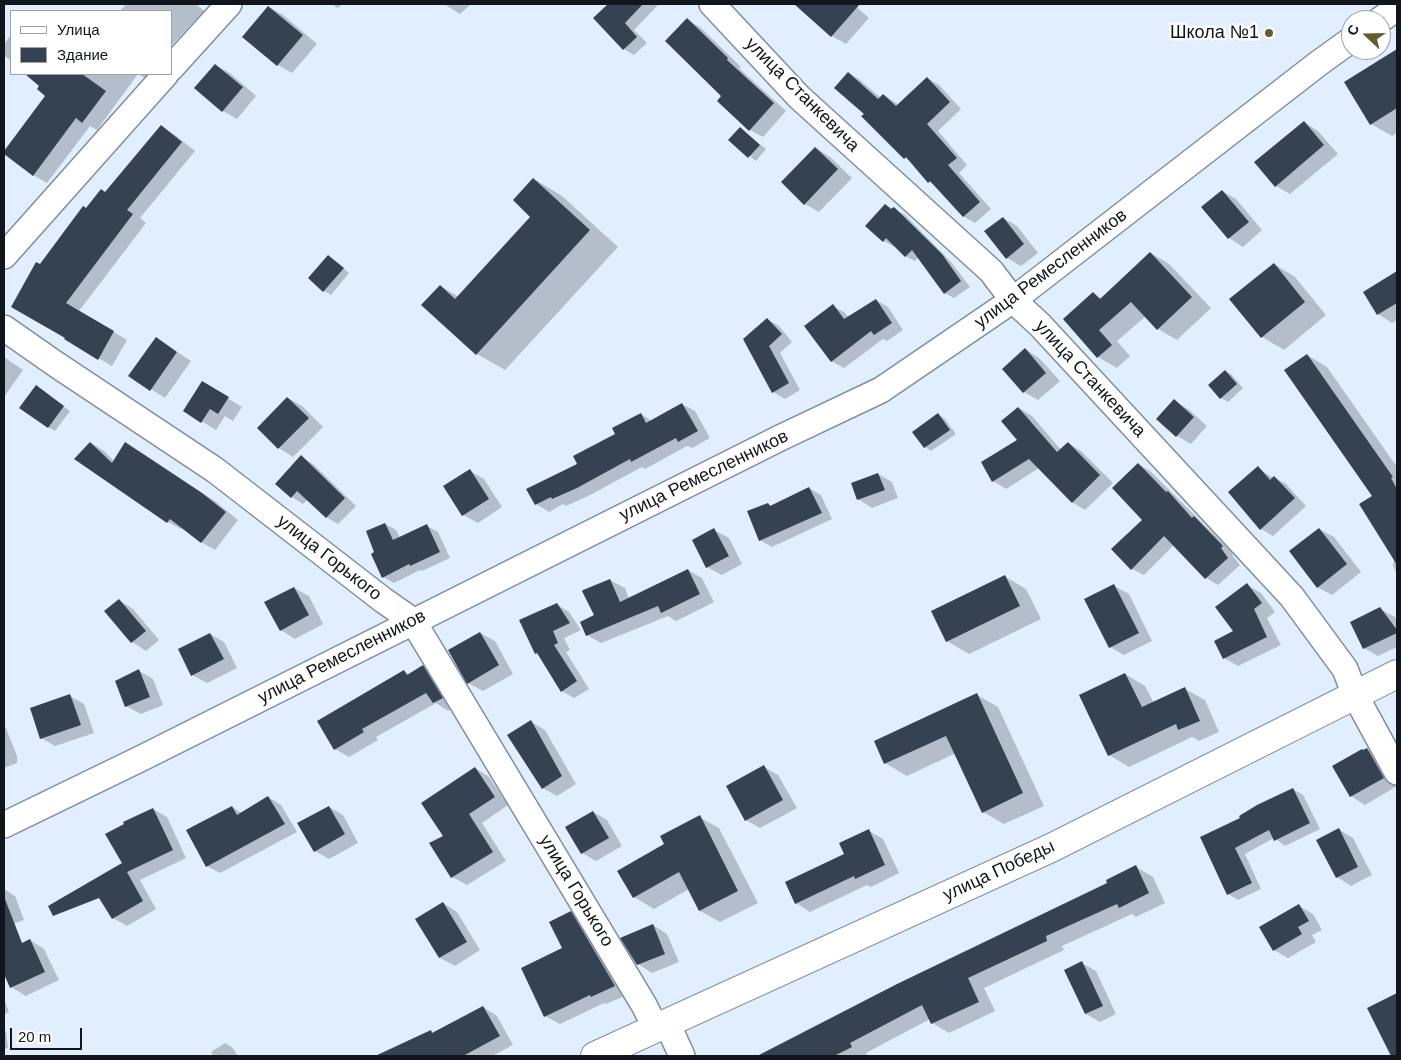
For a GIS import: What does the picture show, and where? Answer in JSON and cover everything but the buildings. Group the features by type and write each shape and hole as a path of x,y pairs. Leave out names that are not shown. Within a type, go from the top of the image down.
{"main road":[{"name":"улица Победы","path":"595,1056 1051,848 1397,674"}],"street":[{"path":"172,67 229,4"},
{"name":"улица Станкевича","path":"712,4 799,97 990,271 1014,300 1040,325 1292,597 1345,669 1355,696 1397,772"},
{"name":"улица Ремесленников","path":"4,825 880,390 1014,300 1341,47"},
{"path":"4,256 165,75"},
{"name":"улица Горького","path":"4,328 57,366 214,470 413,621 644,1005 682,1056"}],"place":[{"name":"Школа №1","path":"1269,33"}]}
